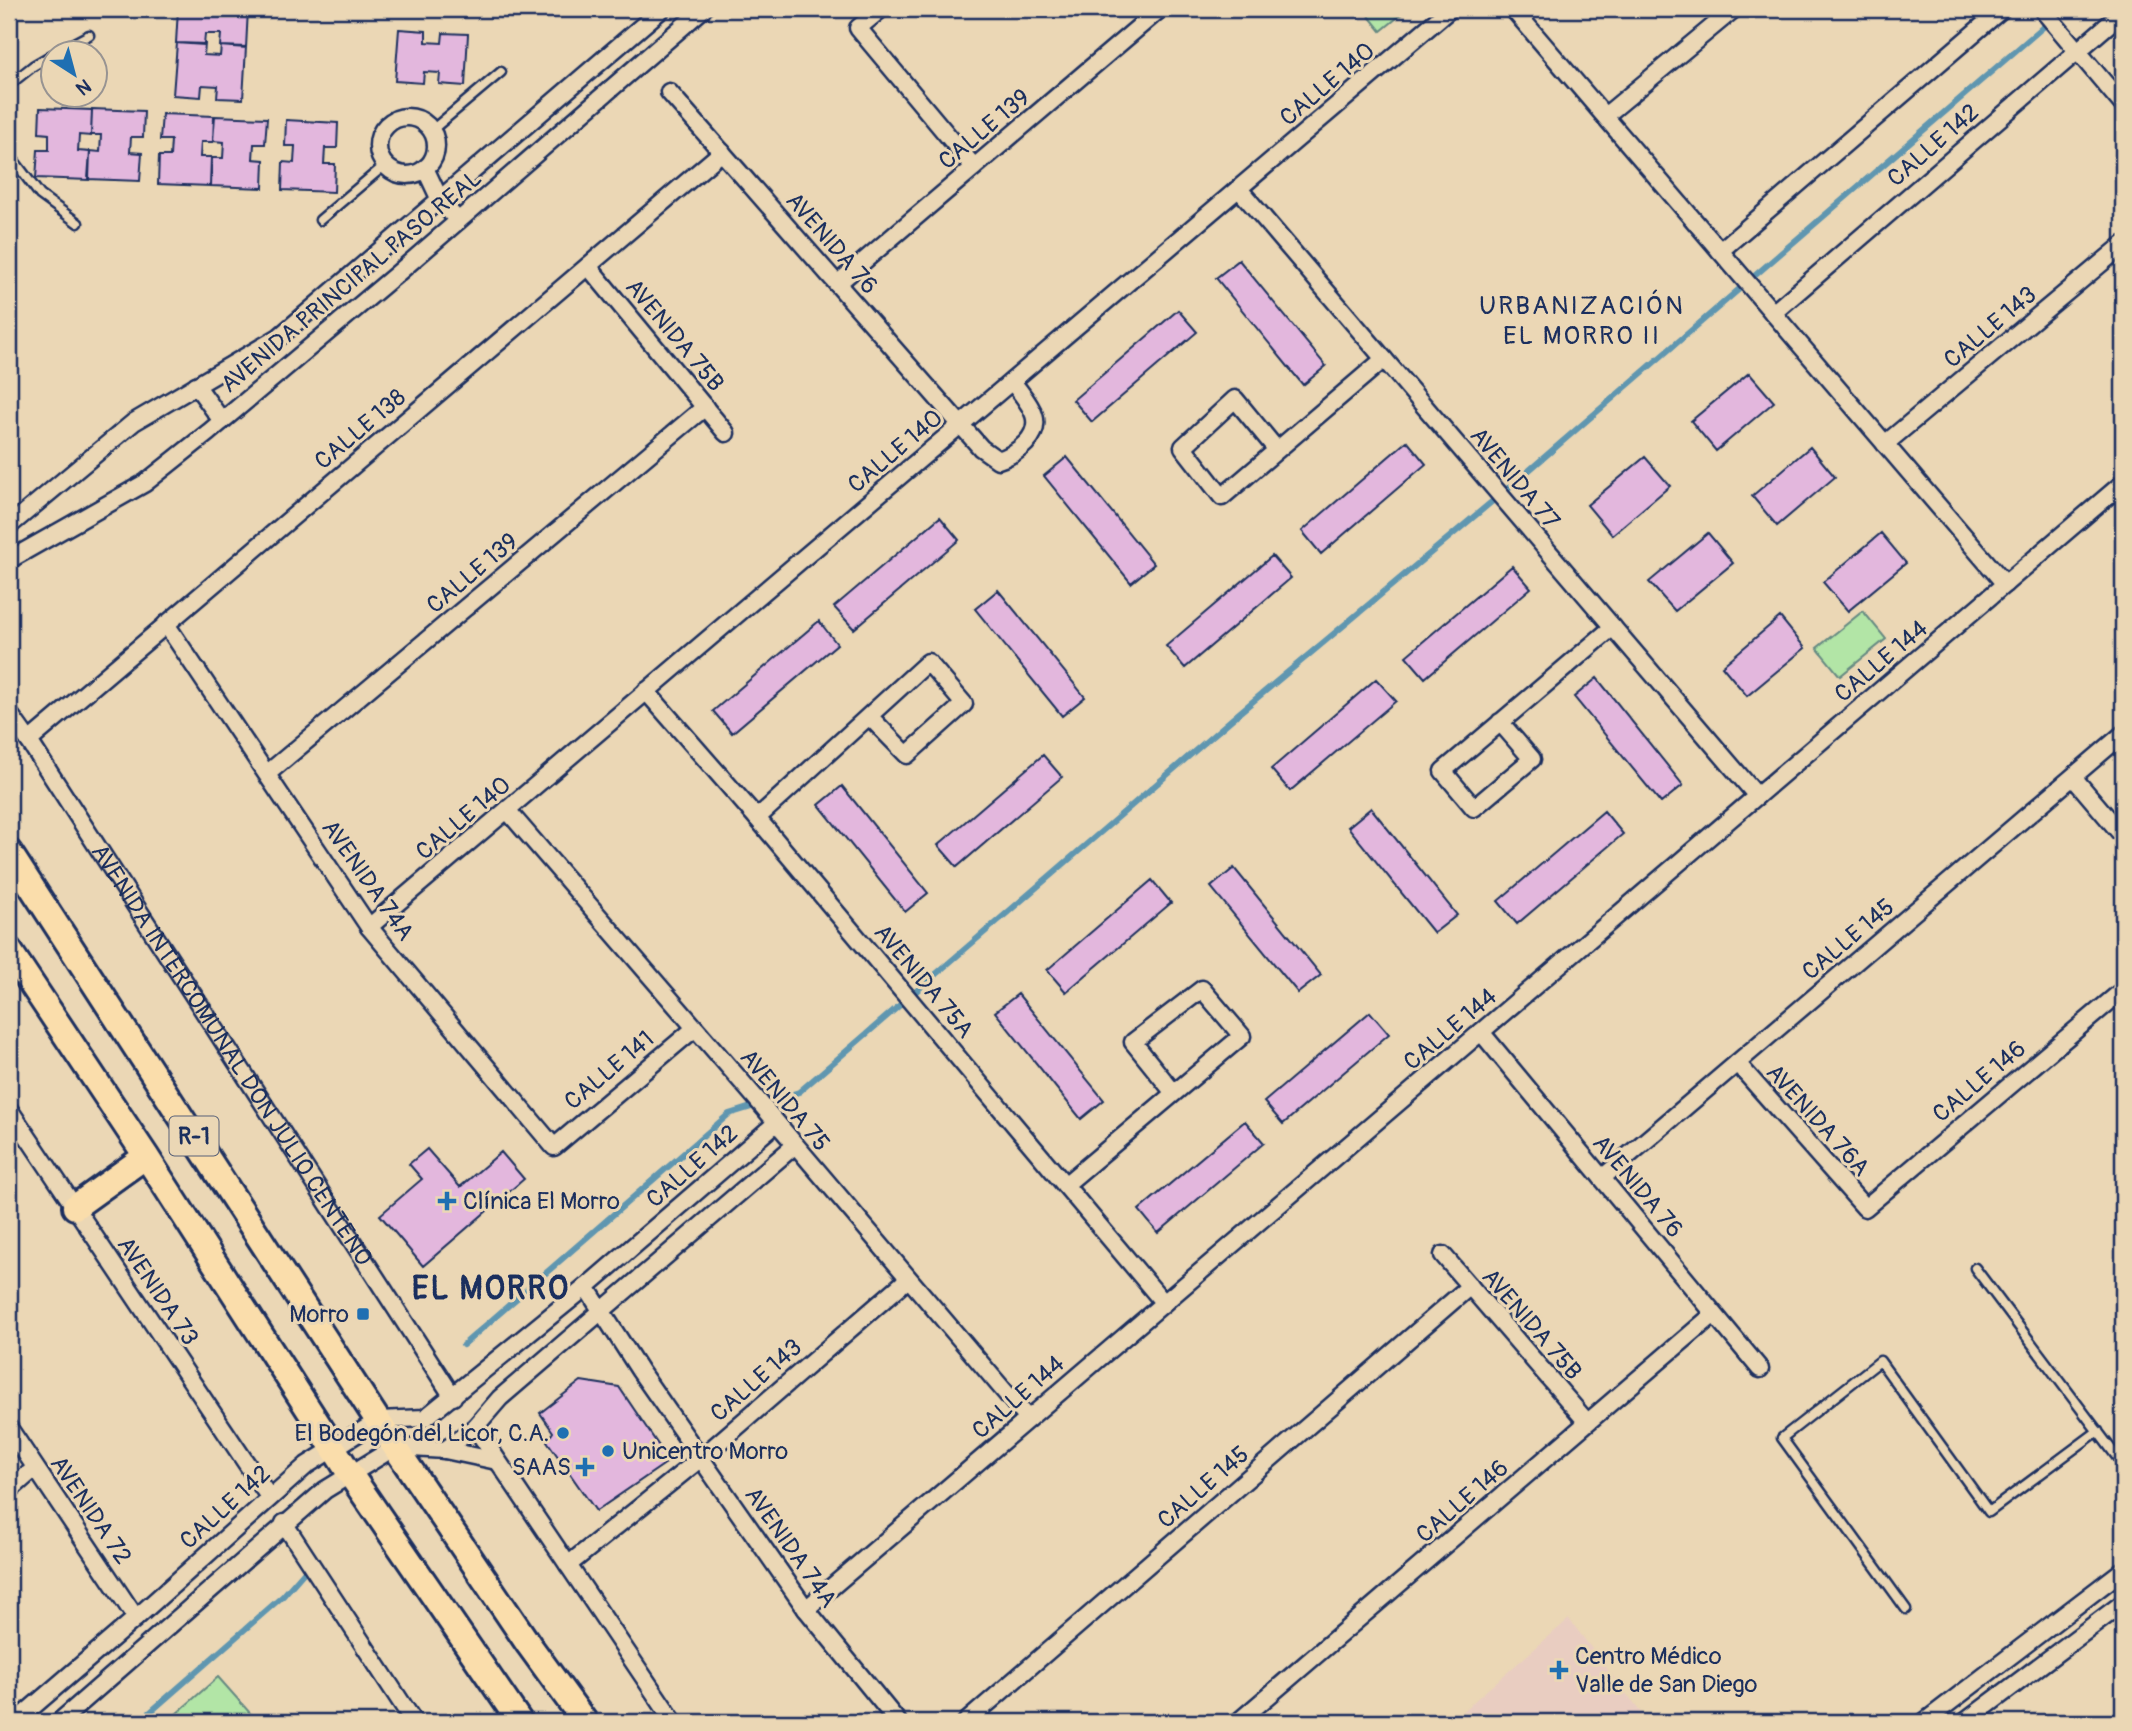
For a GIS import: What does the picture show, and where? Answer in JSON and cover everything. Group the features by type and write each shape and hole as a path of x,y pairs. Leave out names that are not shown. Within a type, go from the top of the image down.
{"main road":[{"name":"R-1","path":"9,852 395,1447 529,1645 585,1722"},
{"name":"R-1","path":"9,950 146,1156 350,1474 520,1722"},
{"path":"75,1207 146,1156"}],"street":[{"name":"AVENIDA PRINCIPAL PASO REAL","path":"9,526 134,422 279,337 662,9"},
{"name":"AVENIDA PRINCIPAL PASO REAL","path":"9,560 145,483 458,221 703,9"},
{"path":"881,9 858,28 974,167"},
{"name":"CALLE 139","path":"837,284 1160,9"},
{"name":"CALLE 140","path":"369,927 1450,9"},
{"path":"1513,9 2005,584"},
{"path":"1605,116 1734,9"},
{"path":"1720,251 2002,9"},
{"path":"2043,10 2123,105"},
{"name":"CALLE 142","path":"1773,313 2123,12"},
{"name":"AVENIDA 76","path":"669,92 960,425 981,448 998,460 1007,458 1023,446 1034,434 1037,426 1035,416 1012,381"},
{"path":"399,118 418,119 432,130 436,148 434,158 425,168 412,175 402,175 385,165 380,157 379,138 383,129 391,122 399,118"},
{"name":"CALLE 138","path":"29,741 722,152"},
{"path":"425,168 440,200 458,221"},
{"name":"AVENIDA 77","path":"1239,189 1757,796"},
{"name":"CALLE 143","path":"1885,444 2123,245"},
{"name":"AVENIDA 75B","path":"589,266 726,433"},
{"path":"1277,450 1235,399 1183,447 1222,497 1384,359"},
{"path":"196,385 222,421"},
{"name":"CALLE 139","path":"268,773 705,407"},
{"name":"CALLE 144","path":"806,1609 2123,484"},
{"name":"AVENIDA 74A","path":"166,624 369,927 554,1147"},
{"path":"1500,722 1532,759 1474,808 1443,771 1500,722 1612,627"},
{"path":"757,818 928,662 964,704 907,755 869,716"},
{"name":"AVENIDA 75A","path":"646,691 757,818 1164,1303"},
{"name":"AVENIDA INTERCOMUNAL DON JULIO CENTENO","path":"9,713 453,1397"},
{"name":"CALLE 145","path":"1602,1178 2123,734"},
{"path":"2073,776 2123,836"},
{"name":"AVENIDA 75","path":"507,810 1028,1419"},
{"path":"1065,1185 1242,1036 1202,989 1133,1042 1174,1093"},
{"name":"CALLE 146","path":"1865,1208 2123,990"},
{"name":"CALLE 141","path":"554,1147 694,1029"},
{"name":"AVENIDA 76","path":"1481,1032 1760,1369"},
{"name":"AVENIDA 76A","path":"1737,1063 1865,1208"},
{"name":"AVENIDA 73","path":"9,1109 269,1497"},
{"name":"CALLE 142","path":"15,1722 307,1465 379,1420 425,1419 586,1287 772,1119"},
{"name":"CALLE 142","path":"445,1450 475,1427 500,1398 794,1146"},
{"name":"AVENIDA 75B","path":"1443,1255 1587,1422"},
{"name":"CALLE 143","path":"568,1565 701,1458 908,1279"},
{"name":"CALLE 145","path":"966,1722 1469,1286"},
{"name":"AVENIDA 74A","path":"586,1287 806,1609 898,1722"},
{"name":"CALLE 146","path":"1238,1722 1714,1314"},
{"path":"475,1427 674,1722"},
{"name":"AVENIDA 72","path":"9,1428 135,1618"},
{"path":"60,1722 284,1523 325,1490 395,1447 445,1450 497,1461"},
{"path":"9,1490 35,1468"},
{"path":"284,1523 414,1722"},
{"path":"1924,1722 2123,1570"},
{"path":"1965,1722 2123,1603"}],"lane":[{"path":"84,38 89,35"},
{"path":"9,85 38,63"},
{"path":"432,130 501,72"},
{"path":"9,154 40,195 78,223"},
{"path":"320,220 385,165"},
{"path":"1975,1268 2123,1465"},
{"path":"1906,1609 1782,1438 1880,1362 1989,1512 2098,1431"}],"shaded area":[{"name":"Centro Médico Valle de San Diego","path":"1569,1619 1648,1722 1450,1722"}],"green space":[{"path":"1363,9 1408,9 1381,31"},
{"path":"1863,611 1886,639 1840,676 1817,648"},
{"path":"218,1677 258,1722 167,1722"}],"building":[{"path":"178,9 248,9 246,48 220,46 221,34 205,34 204,45 176,43"},
{"path":"399,29 426,31 426,42 442,43 443,33 468,34 465,86 439,84 440,73 424,72 423,83 395,81"},
{"path":"177,43 205,44 204,55 220,56 221,46 246,47 243,99 217,98 218,86 202,85 201,97 173,95"},
{"path":"40,108 92,110 91,136 79,135 78,151 90,152 89,180 36,178 38,150 49,150 49,134 39,133"},
{"path":"92,109 144,111 143,137 131,137 130,152 142,153 140,181 88,179 90,151 100,152 101,135 91,135"},
{"path":"162,114 214,116 213,142 201,142 200,157 211,157 210,186 158,184 159,156 170,156 171,140 160,140"},
{"path":"215,116 267,118 265,144 254,144 253,159 264,160 263,188 211,186 212,158 223,158 224,142 213,141"},
{"path":"286,120 338,123 337,148 325,148 324,164 335,164 334,192 282,190 283,162 294,163 295,146 285,146"},
{"path":"1239,260 1326,366 1303,385 1216,278"},
{"path":"1178,310 1197,332 1092,422 1073,400"},
{"path":"1749,373 1774,402 1716,451 1691,421"},
{"path":"1407,441 1426,464 1321,554 1302,531"},
{"path":"1810,447 1835,477 1777,526 1752,496"},
{"path":"1067,457 1154,564 1131,583 1044,476"},
{"path":"1645,457 1670,486 1612,535 1587,505"},
{"path":"940,517 959,540 854,629 834,607"},
{"path":"1708,533 1733,563 1675,611 1649,582"},
{"path":"1881,533 1906,563 1848,611 1823,582"},
{"path":"1272,556 1291,578 1185,668 1166,646"},
{"path":"1512,566 1531,588 1425,678 1406,656"},
{"path":"998,590 1085,697 1062,716 975,609"},
{"path":"1780,617 1805,648 1747,696 1722,666"},
{"path":"819,621 837,644 732,733 713,711"},
{"path":"1597,678 1683,785 1661,803 1574,697"},
{"path":"1376,679 1396,701 1290,791 1271,769"},
{"path":"1043,755 1062,777 957,867 938,845"},
{"path":"842,786 928,893 905,912 819,805"},
{"path":"1371,808 1457,915 1434,933 1348,827"},
{"path":"1604,811 1623,834 1517,924 1498,901"},
{"path":"1234,868 1321,975 1298,993 1211,887"},
{"path":"1152,880 1171,903 1066,992 1047,970"},
{"path":"1018,994 1104,1100 1081,1119 995,1012"},
{"path":"1370,1012 1389,1034 1283,1124 1264,1102"},
{"path":"1245,1121 1264,1143 1158,1233 1139,1210"},
{"name":"Clínica El Morro","path":"427,1149 460,1187 501,1152 524,1179 423,1266 380,1215 422,1179 409,1164"},
{"name":"Unicentro Morro","path":"581,1381 619,1387 669,1461 596,1511 547,1441 553,1432 540,1413"}],"waterway":[{"path":"463,1345 729,1114 799,1092 1239,713 1519,479 2064,9"},
{"path":"139,1722 283,1596 304,1572"}],"place":[{"name":"Clínica El Morro","path":"447,1201"},
{"name":"Morro","path":"363,1314"},
{"name":"El Bodegón del Licor, C.A.","path":"563,1433"},
{"name":"Unicentro Morro","path":"608,1451"},
{"name":"SAAS","path":"585,1467"},
{"name":"Centro Médico Valle de San Diego","path":"1559,1670"}],"district":[{"name":"URBANIZACIÓN EL MORRO II","path":"1582,320"},
{"name":"EL MORRO","path":"491,1288"}]}
